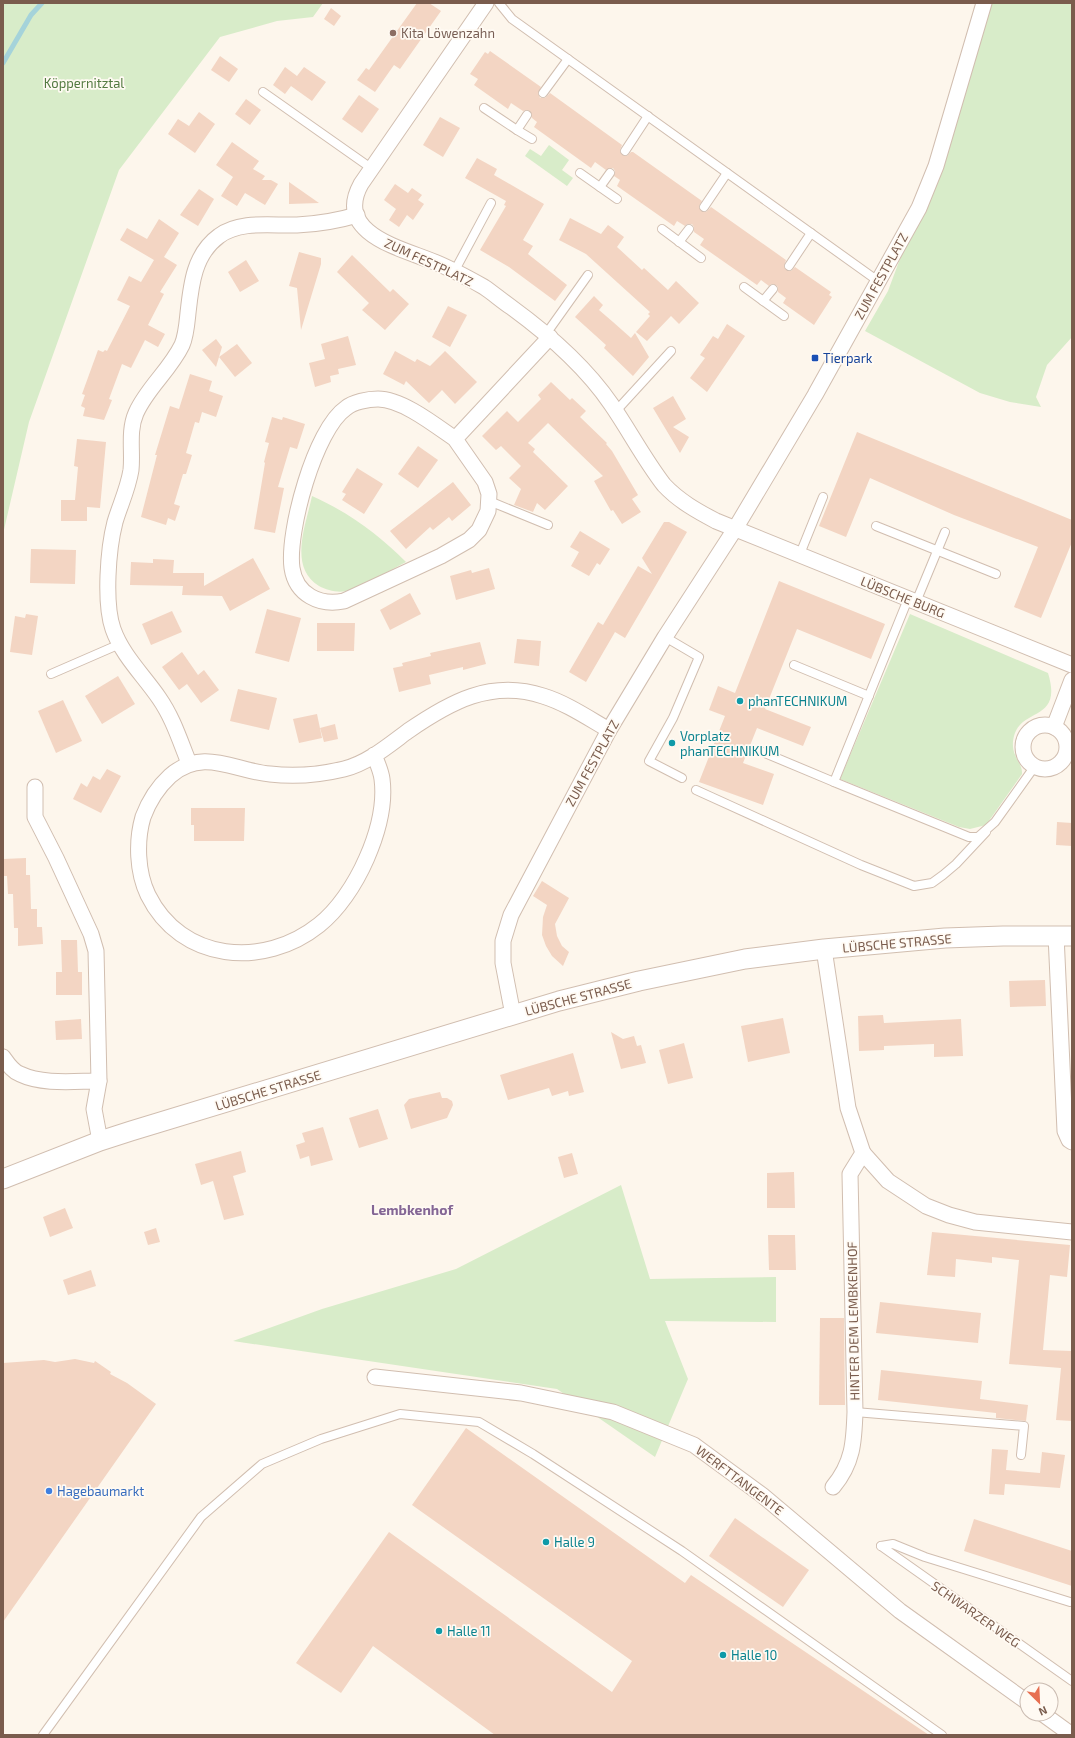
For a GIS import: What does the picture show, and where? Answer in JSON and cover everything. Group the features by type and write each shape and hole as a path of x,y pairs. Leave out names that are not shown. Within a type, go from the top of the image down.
{"street":[{"name":"ZUM FESTPLATZ","path":"486,3 371,168 355,194 357,215 364,229 374,237 454,272 484,288 548,335 595,384 616,411 657,477 674,496 706,516 735,529"},
{"name":"ZUM FESTPLATZ","path":"513,1015 502,963 503,941 510,915 609,730 665,637 735,529 815,395 919,208 936,166 984,3"},
{"path":"189,763 164,706 120,644 109,617 110,555 116,522 131,469 132,429 135,414 147,393 168,370 182,344 187,324 191,289 200,259 220,235 234,229 258,224 297,225 336,221 357,215"},
{"path":"455,439 548,335"},
{"path":"378,399 395,402 455,439 485,482 490,501 484,521 479,530 469,540 441,556 360,595 344,601 332,604 314,599 300,587 292,569 292,548 304,486 328,428 346,407 363,401 378,399"},
{"name":"LÜBSCHE BURG","path":"735,529 1072,665"},
{"path":"1054,727 1072,680"},
{"path":"374,755 382,777 382,796 376,832 364,864 343,899 319,925 298,939 268,949 234,953 204,948 173,928 162,918 147,893 141,870 138,844 139,830 146,810 154,794 164,781 178,769 189,763 215,762 267,774 300,776 346,768 374,755 452,703 480,693 504,690 544,696 609,730"},
{"path":"1041,725 1054,727 1061,731 1066,742 1068,760 1053,767 1044,769 1035,766 1025,757 1023,750 1024,737 1034,727 1041,725"},
{"path":"35,787 35,816 60,865 91,934 96,951 99,1081 94,1109 100,1141"},
{"path":"1064,936 1065,1131 1069,1140 1072,1142"},
{"name":"LÜBSCHE STRASSE","path":"3,1179 100,1141 513,1015 639,981 745,959 824,949 945,938 1064,936"},
{"path":"824,949 848,1108 863,1153 888,1181 926,1206 949,1215 976,1222 1072,1232"},
{"path":"3,1057 10,1067 20,1074 39,1079 99,1081"},
{"name":"HINTER DEM LEMBKENHOF","path":"833,1487 844,1473 853,1444 855,1412 850,1174 863,1153"},
{"name":"WERFTTANGENTE","path":"375,1377 521,1393 613,1412 694,1445 762,1495 900,1611 1019,1696"},
{"path":"1054,1722 1072,1735"}],"lane":[{"path":"499,3 512,19 878,281"},
{"path":"543,93 568,59"},
{"path":"263,92 371,168"},
{"path":"484,108 532,139"},
{"path":"517,130 528,114"},
{"path":"625,151 648,116"},
{"path":"580,173 617,199"},
{"path":"600,187 610,173"},
{"path":"704,207 727,173"},
{"path":"454,272 492,203"},
{"path":"679,242 689,229"},
{"path":"662,230 702,258"},
{"path":"789,266 810,233"},
{"path":"548,335 588,275"},
{"path":"744,287 784,316"},
{"path":"763,301 773,288"},
{"path":"616,411 671,351"},
{"path":"800,554 823,497"},
{"path":"490,501 548,525"},
{"path":"876,526 996,574"},
{"path":"834,782 869,696 912,601 938,550 945,532"},
{"path":"665,637 698,658 673,718 649,761 682,778"},
{"path":"51,674 120,644"},
{"path":"794,665 869,696"},
{"path":"760,751 969,837 978,837 986,832"},
{"path":"696,790 861,865 914,886 932,883 956,864 995,822 1035,766"},
{"path":"855,1412 1024,1426 1021,1455"},
{"path":"44,1735 201,1517 262,1464 321,1439 400,1414 479,1422 533,1454 682,1551 942,1735"},
{"name":"SCHWARZER WEG","path":"1070,1602 925,1558 893,1544 881,1546 1072,1681"}],"green space":[{"name":"Köppernitztal","path":"3,3 323,3 313,17 277,21 220,37 119,170 29,422 3,534"},
{"path":"984,3 1072,3 1072,337 1047,365 1036,397 1041,407 1010,402 980,393 865,331 888,291 919,208"},
{"path":"549,145 569,160 562,170 573,178 567,186 525,156 530,149 541,156"},
{"path":"312,496 338,509 362,524 385,542 406,562 354,589 339,592 319,586 310,578 304,568 302,557 303,532"},
{"path":"910,614 1048,673 1051,689 1050,699 1046,707 1018,727 1014,736 1013,749 1022,770 1022,774 986,825 970,829 959,827 840,779"},
{"path":"621,1185 650,1279 776,1277 776,1322 665,1321 688,1379 655,1457 557,1389 233,1341 322,1309 456,1269"}],"building":[{"path":"417,3 429,3 441,11 400,69 394,65 375,92 357,80 366,68 369,70"},
{"path":"331,8 341,16 334,26 324,19"},
{"path":"490,51 541,87 538,93 540,98 545,98 550,93 622,145 620,150 622,155 627,156 633,152 702,201 699,206 701,211 706,212 711,207 786,260 784,266 786,270 791,271 795,267 831,292 829,295 832,297 814,325 783,303 786,298 778,292 778,287 776,285 771,284 769,286 761,280 757,285 700,245 704,239 694,232 694,227 692,224 687,224 685,226 677,221 674,226 617,186 620,180 614,176 615,171 613,168 606,170 595,162 591,168 534,127 537,122 532,118 530,111 523,111 511,103 508,109 474,85 478,79 470,74 485,52 488,54"},
{"path":"220,56 238,69 229,82 211,70"},
{"path":"285,67 297,76 304,67 326,82 312,101 291,86 285,94 273,85"},
{"path":"359,95 379,109 362,133 342,119"},
{"path":"246,99 261,110 250,125 235,114"},
{"path":"199,112 215,124 195,153 168,134 178,119 189,126"},
{"path":"440,117 460,128 443,157 423,145"},
{"path":"232,142 259,161 253,169 265,176 262,180 271,180 278,184 265,205 245,193 237,206 221,196 233,177 216,165"},
{"path":"477,158 497,169 494,175 544,204 523,240 533,246 528,254 567,285 555,301 509,267 480,250 506,206 504,205 506,201 465,178"},
{"path":"289,182 319,203 289,204"},
{"path":"395,184 408,193 412,188 422,195 418,200 424,204 413,220 407,215 399,227 389,220 396,209 384,200"},
{"path":"199,189 214,199 198,226 180,215"},
{"path":"570,218 601,234 608,225 624,237 617,247 642,270 644,268 668,290 676,281 699,303 679,324 671,316 647,341 636,332 650,316 648,314 650,312 586,254 559,240"},
{"path":"159,219 179,233 164,257 177,265 160,292 164,294 148,325 165,334 158,347 145,340 131,368 122,364 109,399 112,400 104,420 83,416 85,408 81,406 85,395 82,394 98,350 103,352 105,350 107,351 130,306 117,300 129,276 141,282 154,260 120,240 127,228 147,239"},
{"path":"299,252 321,258 321,264 301,330 297,288 289,286"},
{"path":"352,255 390,292 393,289 409,304 385,330 362,310 369,303 337,272"},
{"path":"246,260 259,281 240,292 228,272"},
{"path":"594,296 603,305 599,310 631,338 635,333 649,357 633,376 604,348 606,345 575,317"},
{"path":"448,306 467,315 450,347 432,337"},
{"path":"727,324 745,336 707,392 690,378 705,358 700,355 713,336 718,339"},
{"path":"348,336 356,365 338,369 339,374 330,376 331,382 315,387 309,363 325,359 321,344"},
{"path":"216,339 222,347 216,367 202,350"},
{"path":"237,344 252,363 235,377 219,357"},
{"path":"395,351 415,362 417,359 430,366 445,351 477,382 455,404 442,390 429,403 406,381 404,385 383,374"},
{"path":"190,374 212,381 209,391 223,396 216,417 202,412 199,423 195,422 186,453 192,455 186,474 183,474 174,504 180,506 175,521 168,518 166,525 141,517 157,455 155,455 170,406 179,409"},
{"path":"551,382 570,400 572,398 586,411 580,417 607,443 606,444 612,451 638,495 632,499 641,512 622,524 613,510 611,511 594,481 603,476 548,423 528,443 535,449 533,452 568,486 545,510 537,503 533,512 514,505 521,489 509,478 521,466 501,446 496,450 482,436 507,411 518,422 541,399 538,395"},
{"path":"673,396 686,419 673,427 689,437 680,453 653,408"},
{"path":"272,417 282,420 283,417 305,424 297,449 290,447 278,487 284,488 275,533 254,529 264,462 269,443 265,442"},
{"path":"857,432 1072,520 1072,542 1041,618 1014,607 1038,547 954,515 870,478 846,537 819,526"},
{"path":"77,439 106,442 100,508 87,507 87,521 61,521 61,500 75,500 78,467 74,466"},
{"path":"418,446 438,460 418,488 398,474"},
{"path":"357,468 383,484 364,514 342,500 346,494 342,492"},
{"path":"453,482 471,505 452,521 449,517 433,530 430,527 406,549 390,531"},
{"path":"664,522 669,522 687,532 625,638 615,632 586,682 569,672 598,622 603,625 638,566 652,574 642,558"},
{"path":"580,531 610,549 600,565 597,563 589,576 571,566 579,552 570,547"},
{"path":"31,549 76,550 75,584 30,583"},
{"path":"253,558 270,589 230,611 222,596 182,595 183,586 130,585 131,562 153,563 153,559 174,560 173,573 204,573 204,586"},
{"path":"489,568 495,589 456,600 450,576 471,570 472,573"},
{"name":"phanTECHNIKUM","path":"779,581 885,624 871,659 797,629 765,709 811,727 803,746 757,728 743,763 774,774 763,805 699,782 725,716 709,710 718,686 735,693"},
{"path":"410,593 421,614 390,630 380,610"},
{"path":"267,609 301,618 289,662 255,653"},
{"path":"172,611 182,632 151,645 142,624"},
{"path":"26,614 38,616 32,655 10,652 15,616 25,618"},
{"path":"317,623 355,623 354,651 317,651"},
{"path":"517,639 541,641 539,666 514,663"},
{"path":"480,642 486,664 463,670 463,667 429,675 431,684 399,692 393,668 403,666 402,663 431,656 430,653"},
{"path":"182,652 198,675 204,670 219,690 201,703 187,684 179,690 162,667"},
{"path":"118,676 135,704 102,724 85,696"},
{"path":"238,689 277,698 269,730 230,721"},
{"path":"63,700 82,741 56,753 38,711"},
{"path":"317,714 322,738 299,743 293,719"},
{"path":"335,724 338,739 324,742 320,728"},
{"path":"107,769 121,776 101,813 73,799 81,783 87,787 93,776 100,780"},
{"path":"191,808 245,808 244,841 194,841 194,825 191,825"},
{"path":"1057,822 1072,823 1072,846 1056,845"},
{"path":"26,858 26,875 30,875 31,909 37,909 37,927 42,927 43,944 18,946 18,928 14,928 13,894 8,894 7,876 3,876 3,859"},
{"path":"542,881 569,898 555,924 557,936 562,946 569,952 563,966 552,956 542,935 543,917 547,905 533,896"},
{"path":"61,940 77,940 78,972 82,972 82,995 56,995 56,972 62,972"},
{"path":"1045,980 1046,1006 1010,1007 1009,981"},
{"path":"883,1015 884,1023 961,1019 963,1056 934,1057 934,1044 884,1046 884,1050 859,1051 858,1016"},
{"path":"783,1018 790,1053 748,1062 741,1026"},
{"path":"81,1019 82,1039 56,1040 55,1021"},
{"path":"611,1032 623,1039 634,1036 637,1046 641,1045 646,1063 621,1069"},
{"path":"684,1043 693,1078 668,1084 659,1050"},
{"path":"573,1053 584,1092 569,1096 568,1091 552,1096 549,1088 508,1100 500,1075"},
{"path":"440,1092 442,1098 447,1098 452,1101 453,1105 447,1118 411,1129 404,1105 409,1099"},
{"path":"378,1109 388,1139 359,1148 349,1118"},
{"path":"323,1127 333,1160 311,1166 309,1156 300,1159 296,1145 305,1142 302,1133"},
{"path":"241,1151 246,1172 233,1176 244,1215 224,1220 213,1181 201,1185 195,1164"},
{"path":"572,1153 578,1174 564,1178 558,1157"},
{"path":"794,1172 795,1208 767,1208 767,1173"},
{"path":"65,1208 73,1228 50,1237 43,1217"},
{"path":"156,1228 160,1242 148,1245 144,1232"},
{"path":"932,1232 1070,1245 1067,1277 1050,1275 1043,1350 1072,1351 1072,1421 1056,1420 1061,1368 1009,1364 1019,1260 992,1257 992,1263 956,1259 955,1277 927,1275"},
{"path":"768,1235 795,1235 796,1270 769,1270"},
{"path":"91,1270 96,1286 68,1295 63,1280"},
{"path":"880,1302 981,1313 978,1343 876,1333"},
{"path":"820,1318 844,1318 845,1405 819,1405"},
{"name":"Hagebaumarkt","path":"75,1359 94,1363 95,1361 111,1372 110,1374 127,1383 156,1404 3,1622 3,1363 44,1360 55,1362"},
{"path":"881,1370 982,1381 980,1399 1028,1405 1026,1421 996,1418 996,1413 878,1400"},
{"path":"466,1428 685,1583 691,1575 929,1735 495,1735 373,1646 341,1693 296,1663 389,1532 612,1692 632,1661 412,1505"},
{"path":"992,1449 1008,1450 1006,1470 1040,1473 1042,1452 1065,1455 1060,1488 1005,1484 1004,1495 989,1494"},
{"path":"735,1518 809,1570 783,1607 709,1556"},
{"path":"974,1519 1072,1551 1072,1586 964,1551"}],"waterway":[{"path":"3,63 31,15 42,3"}],"place":[{"name":"Kita Löwenzahn","path":"393,33"},
{"name":"Tierpark","path":"815,358"},
{"name":"phanTECHNIKUM","path":"740,701"},
{"name":"Vorplatz phanTECHNIKUM","path":"672,743"},
{"name":"Hagebaumarkt","path":"49,1491"},
{"name":"Halle 9","path":"546,1542"},
{"name":"Halle 11","path":"439,1631"},
{"name":"Halle 10","path":"723,1655"}],"district":[{"name":"Lembkenhof","path":"412,1209"}]}
